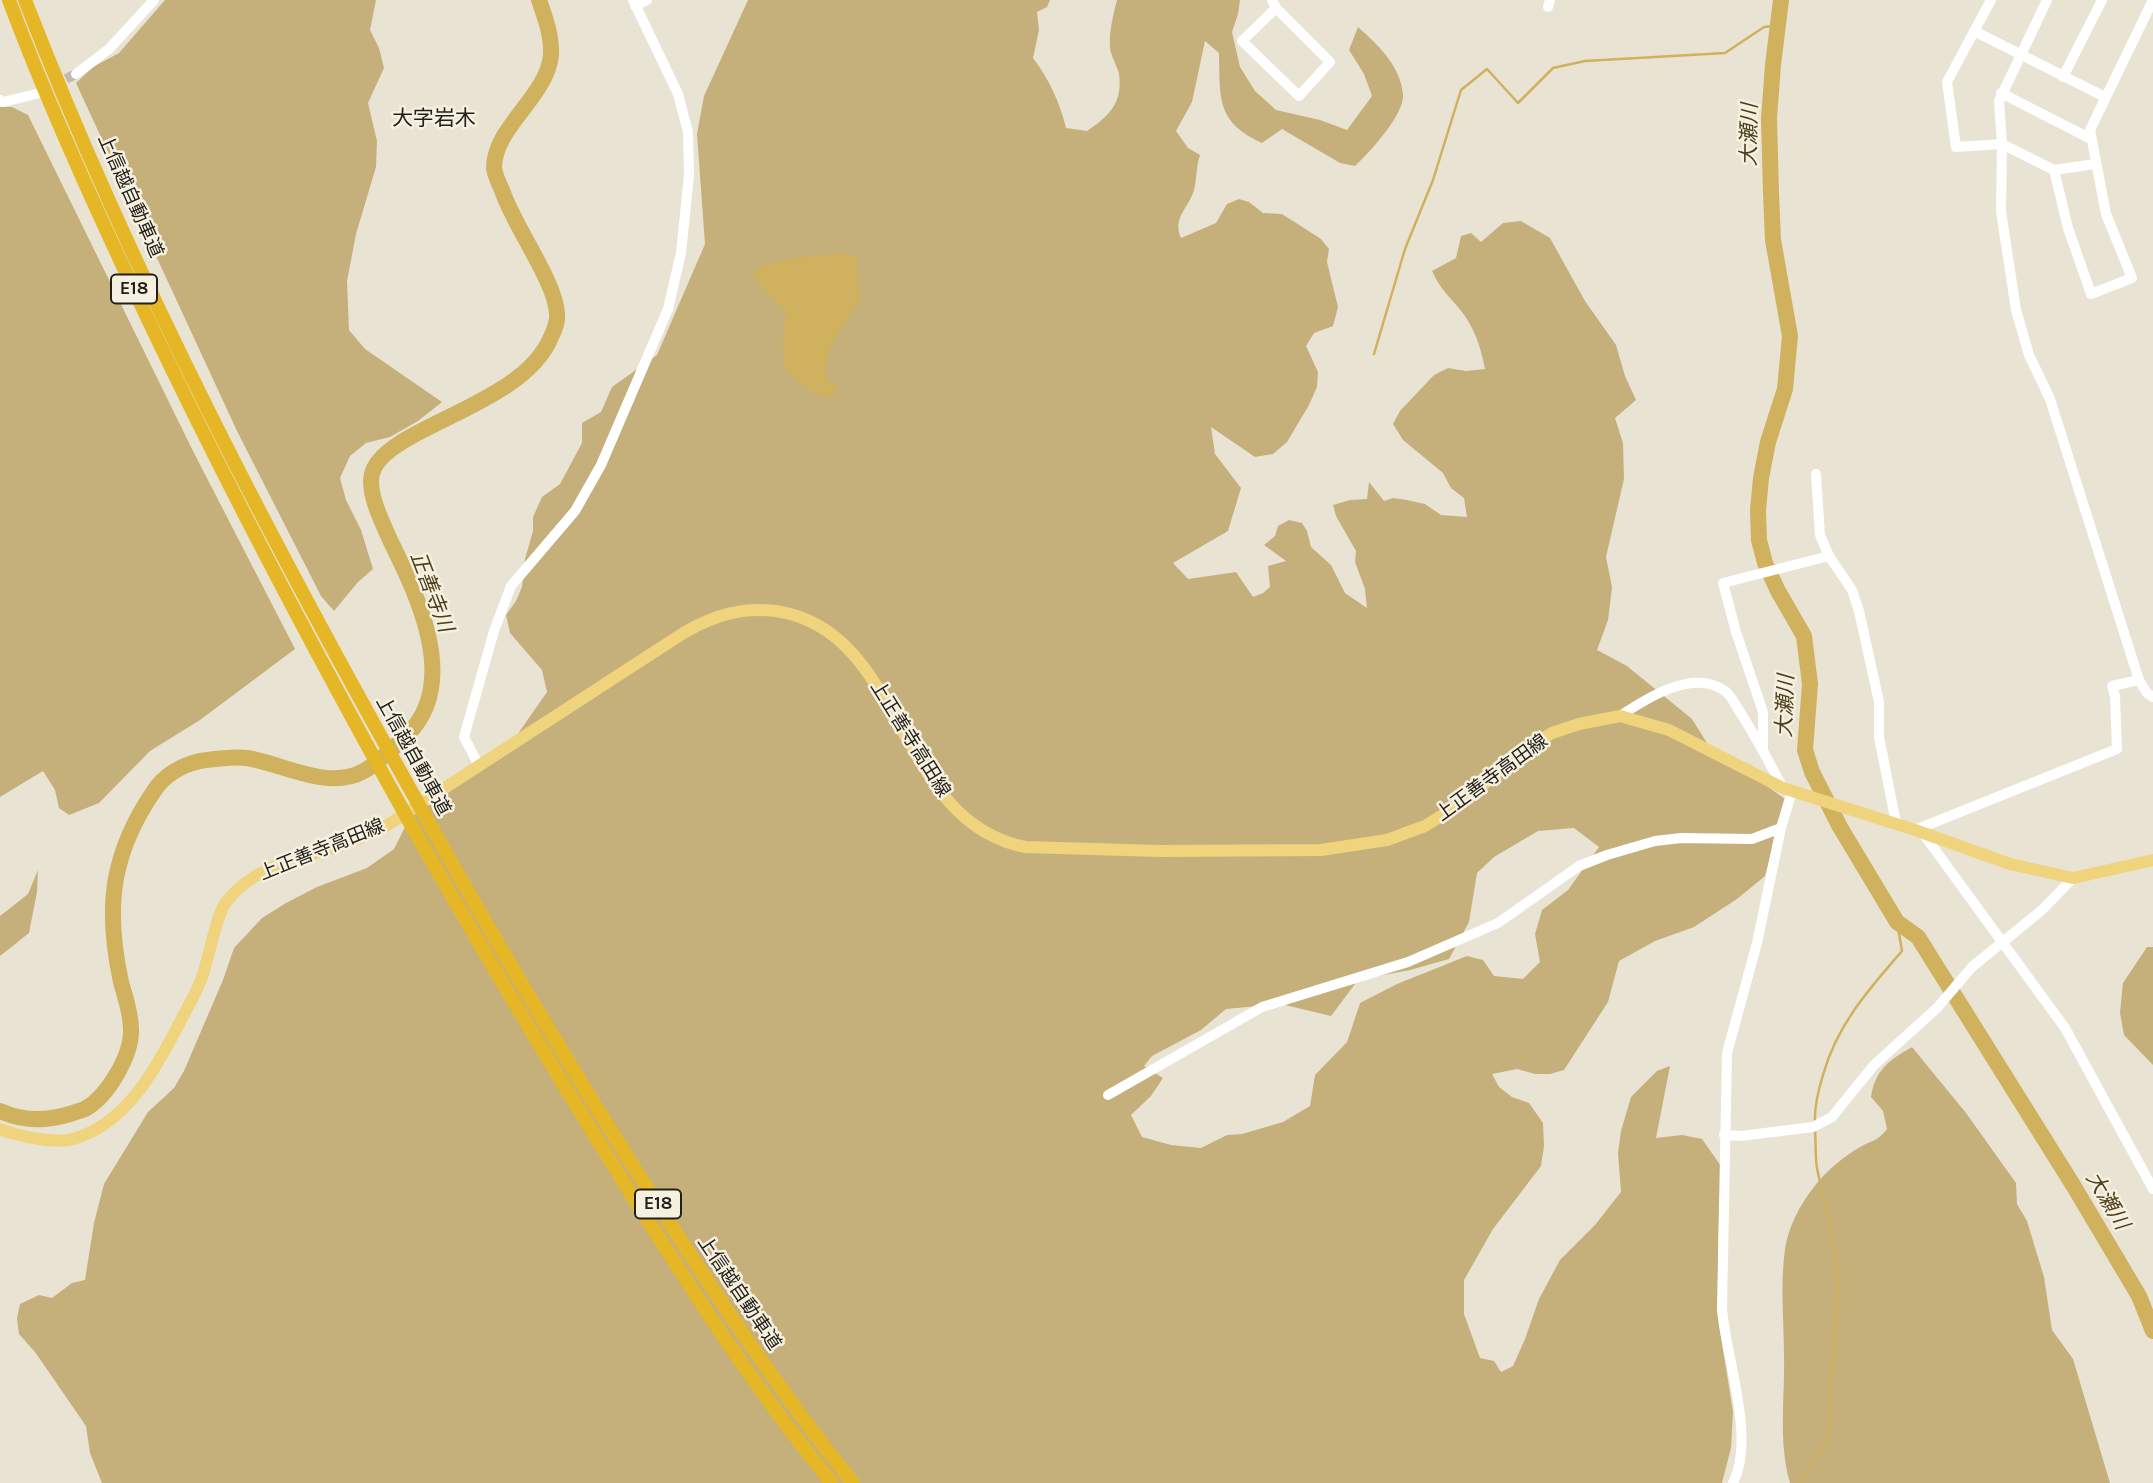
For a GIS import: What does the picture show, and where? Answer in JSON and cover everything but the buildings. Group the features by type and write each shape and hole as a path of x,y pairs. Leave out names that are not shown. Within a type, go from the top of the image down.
{"highway":[{"name":"上信越自動車道","path":"9,0 62,131 175,376 273,570 466,923 515,1007 672,1259 742,1362 832,1483"},
{"name":"上信越自動車道","path":"25,0 77,127 133,251 287,564 369,717 480,914 576,1075 717,1297 763,1364 853,1483"}],"main road":[{"name":"上正善寺高田線","path":"0,1129 34,1137 70,1140 103,1126 134,1097 163,1055 201,981 220,912 237,890 268,868 300,855 353,841 383,828 685,632 706,620 744,610 763,610 801,617 843,641 869,674 914,753 940,791 967,820 986,833 1006,843 1025,847 1161,851 1321,850 1387,839 1425,826 1457,806 1526,749 1552,733 1579,723 1620,716 1669,730 1788,789 1896,823 2010,864 2073,878 2153,860"}],"street":[{"path":"76,74 109,49 153,0"},
{"path":"478,764 464,737 494,631 511,586 575,511 601,465 668,309 681,253 689,175 688,132 678,94 634,3 647,0"},
{"path":"1991,0 1947,82 1956,147 2002,144 2054,170 2095,164"},
{"path":"2047,0 1998,101 2002,144 2001,211 2016,310 2029,355 2050,399 2139,680 2153,697"},
{"path":"2063,77 2102,0"},
{"path":"2054,170 2068,228 2091,294 2132,278 2106,214 2090,130 2153,0"},
{"path":"1274,4 1330,62 1299,96 1242,41 1274,4"},
{"path":"1974,31 2105,97"},
{"path":"2001,93 2091,139"},
{"path":"0,100 3,102 36,94"},
{"path":"1816,474 1820,536 1829,556 1852,590 1859,611 1879,702 1879,737 1896,823"},
{"path":"1763,747 1763,712 1723,583 1829,556"},
{"path":"2139,680 2112,686 2115,696 2117,749 1919,831 2065,1028 2153,1189"},
{"path":"1620,716 1641,701 1676,686 1697,683 1713,685 1726,692 1788,789 1757,943 1727,1053 1722,1309 1742,1431 1741,1459 1733,1483"},
{"path":"1108,1095 1262,1007 1408,962 1498,923 1579,866 1656,841 1681,838 1752,839 1781,828"},
{"path":"1724,1135 1741,1136 1813,1127 1832,1117 1874,1065 1937,1008 1972,967 2042,910 2073,878"}],"shaded area":[{"path":"165,0 376,0 370,30 379,48 384,68 368,103 377,141 376,167 356,234 347,281 349,330 365,349 442,402 418,421 390,437 366,443 350,456 340,478 373,569 358,582 334,611 321,596 237,431 76,83 93,67 119,53"},
{"path":"748,0 1050,0 1047,7 1037,12 1039,30 1033,58 1053,91 1066,128 1087,131 1108,114 1119,93 1119,74 1110,42 1117,0 1240,0 1232,32 1240,67 1255,91 1276,110 1320,120 1347,130 1372,96 1364,74 1349,50 1358,27 1366,34 1393,65 1403,94 1393,122 1355,166 1340,163 1282,129 1262,143 1236,126 1228,117 1221,96 1219,53 1205,41 1192,102 1176,131 1188,148 1200,155 1194,190 1180,218 1181,238 1216,223 1227,204 1239,199 1249,202 1263,213 1282,214 1321,239 1329,249 1327,262 1338,307 1333,326 1314,333 1306,346 1318,372 1317,387 1309,405 1287,442 1273,454 1255,457 1211,427 1215,454 1241,488 1228,531 1173,563 1188,579 1236,572 1253,597 1270,587 1268,566 1286,561 1264,545 1275,536 1278,526 1289,520 1302,523 1311,547 1331,565 1345,593 1367,608 1365,589 1355,562 1356,551 1336,516 1333,505 1367,499 1369,482 1384,501 1393,498 1407,500 1425,504 1441,515 1467,517 1464,498 1451,488 1443,473 1403,440 1393,424 1400,411 1434,375 1448,368 1466,371 1485,369 1471,325 1432,271 1456,258 1461,236 1471,233 1481,242 1503,223 1521,221 1550,238 1585,301 1616,345 1625,376 1636,400 1615,418 1623,443 1624,479 1606,557 1612,587 1608,620 1597,650 1627,666 1692,719 1707,743 1785,799 1765,876 1737,899 1694,927 1655,941 1619,961 1608,1002 1564,1070 1535,1074 1517,1069 1492,1074 1499,1087 1512,1097 1529,1103 1543,1123 1544,1146 1541,1166 1493,1229 1464,1280 1464,1314 1480,1358 1494,1361 1501,1372 1513,1366 1539,1299 1560,1260 1595,1225 1621,1192 1618,1153 1631,1097 1657,1071 1670,1066 1656,1138 1682,1135 1702,1139 1721,1166 1719,1324 1733,1412 1731,1448 1722,1483 102,1483 90,1453 86,1426 35,1352 19,1334 17,1318 20,1304 39,1295 52,1298 72,1283 85,1280 94,1223 104,1184 148,1112 174,1088 184,1071 234,948 262,918 286,903 317,887 367,868 394,849 410,817 517,735 547,692 542,670 510,633 506,615 522,587 525,559 533,531 533,517 542,497 560,484 582,443 582,423 601,412 612,387 657,355 705,244 697,134 704,96","holes":["1574,828 1599,847 1568,890 1542,910 1535,934 1540,962 1523,979 1494,976 1483,960 1467,956 1397,984 1360,1003 1347,1042 1315,1075 1310,1106 1283,1122 1242,1134 1227,1135 1201,1148 1171,1145 1142,1137 1131,1115 1151,1096 1163,1078 1144,1066 1152,1056 1201,1030 1226,1009 1281,1004 1331,1016 1358,980 1449,959 1469,922 1477,873 1494,857 1538,831"]},
{"path":"0,107 12,107 28,115 193,451 295,649 200,720 150,751 99,803 69,815 59,808 55,790 43,771 0,797"},
{"path":"841,253 857,257 857,280 861,300 835,337 827,357 827,380 835,384 837,391 827,398 805,388 784,368 786,313 753,275 756,269 776,262"},
{"path":"38,870 37,892 29,933 0,956 0,916 28,894"},
{"path":"2147,947 2153,947 2153,1065 2124,1035 2120,1013 2123,983"},
{"path":"1912,1047 1966,1113 2016,1183 2017,1204 2027,1221 2044,1277 2052,1330 2073,1359 2110,1483 1790,1483 1783,1436 1782,1289 1787,1241 1799,1209 1819,1181 1843,1159 1878,1138 1887,1129 1883,1111 1871,1097 1873,1088 1884,1067"}],"waterway":[{"name":"正善寺川","path":"0,1111 17,1117 44,1119 85,1109 102,1095 123,1062 130,1039 131,1023 115,944 114,891 130,833 147,801 163,780 193,763 235,757 321,777 350,776 364,771 380,759 407,735 423,714 431,691 429,640 412,588 377,508 372,490 372,474 382,457 401,443 485,399 513,381 536,361 554,329 557,314 550,286 507,204 494,168 502,139 540,85 547,70 551,55 550,41 539,0"},
{"name":"大瀬川","path":"1781,0 1769,118 1771,193 1773,240 1790,336 1785,389 1768,442 1758,510 1759,540 1765,563 1804,636 1810,684 1805,750 1812,772 1840,827 1897,922 1918,937 2073,1185 2139,1296 2153,1331"},
{"path":"1374,354 1405,249 1433,180 1461,90 1487,69 1518,103 1553,68 1585,61 1725,53 1764,27 1779,25"},
{"path":"1815,1124 1820,1087 1836,1040 1866,994 1902,951 1897,922"},
{"path":"1799,1483 1830,1430 1830,1388 1837,1305 1835,1251 1817,1168 1815,1131"}],"tunnel":[{"path":"39,92 76,74"}],"district":[{"name":"大字岩木","path":"434,119"}]}
